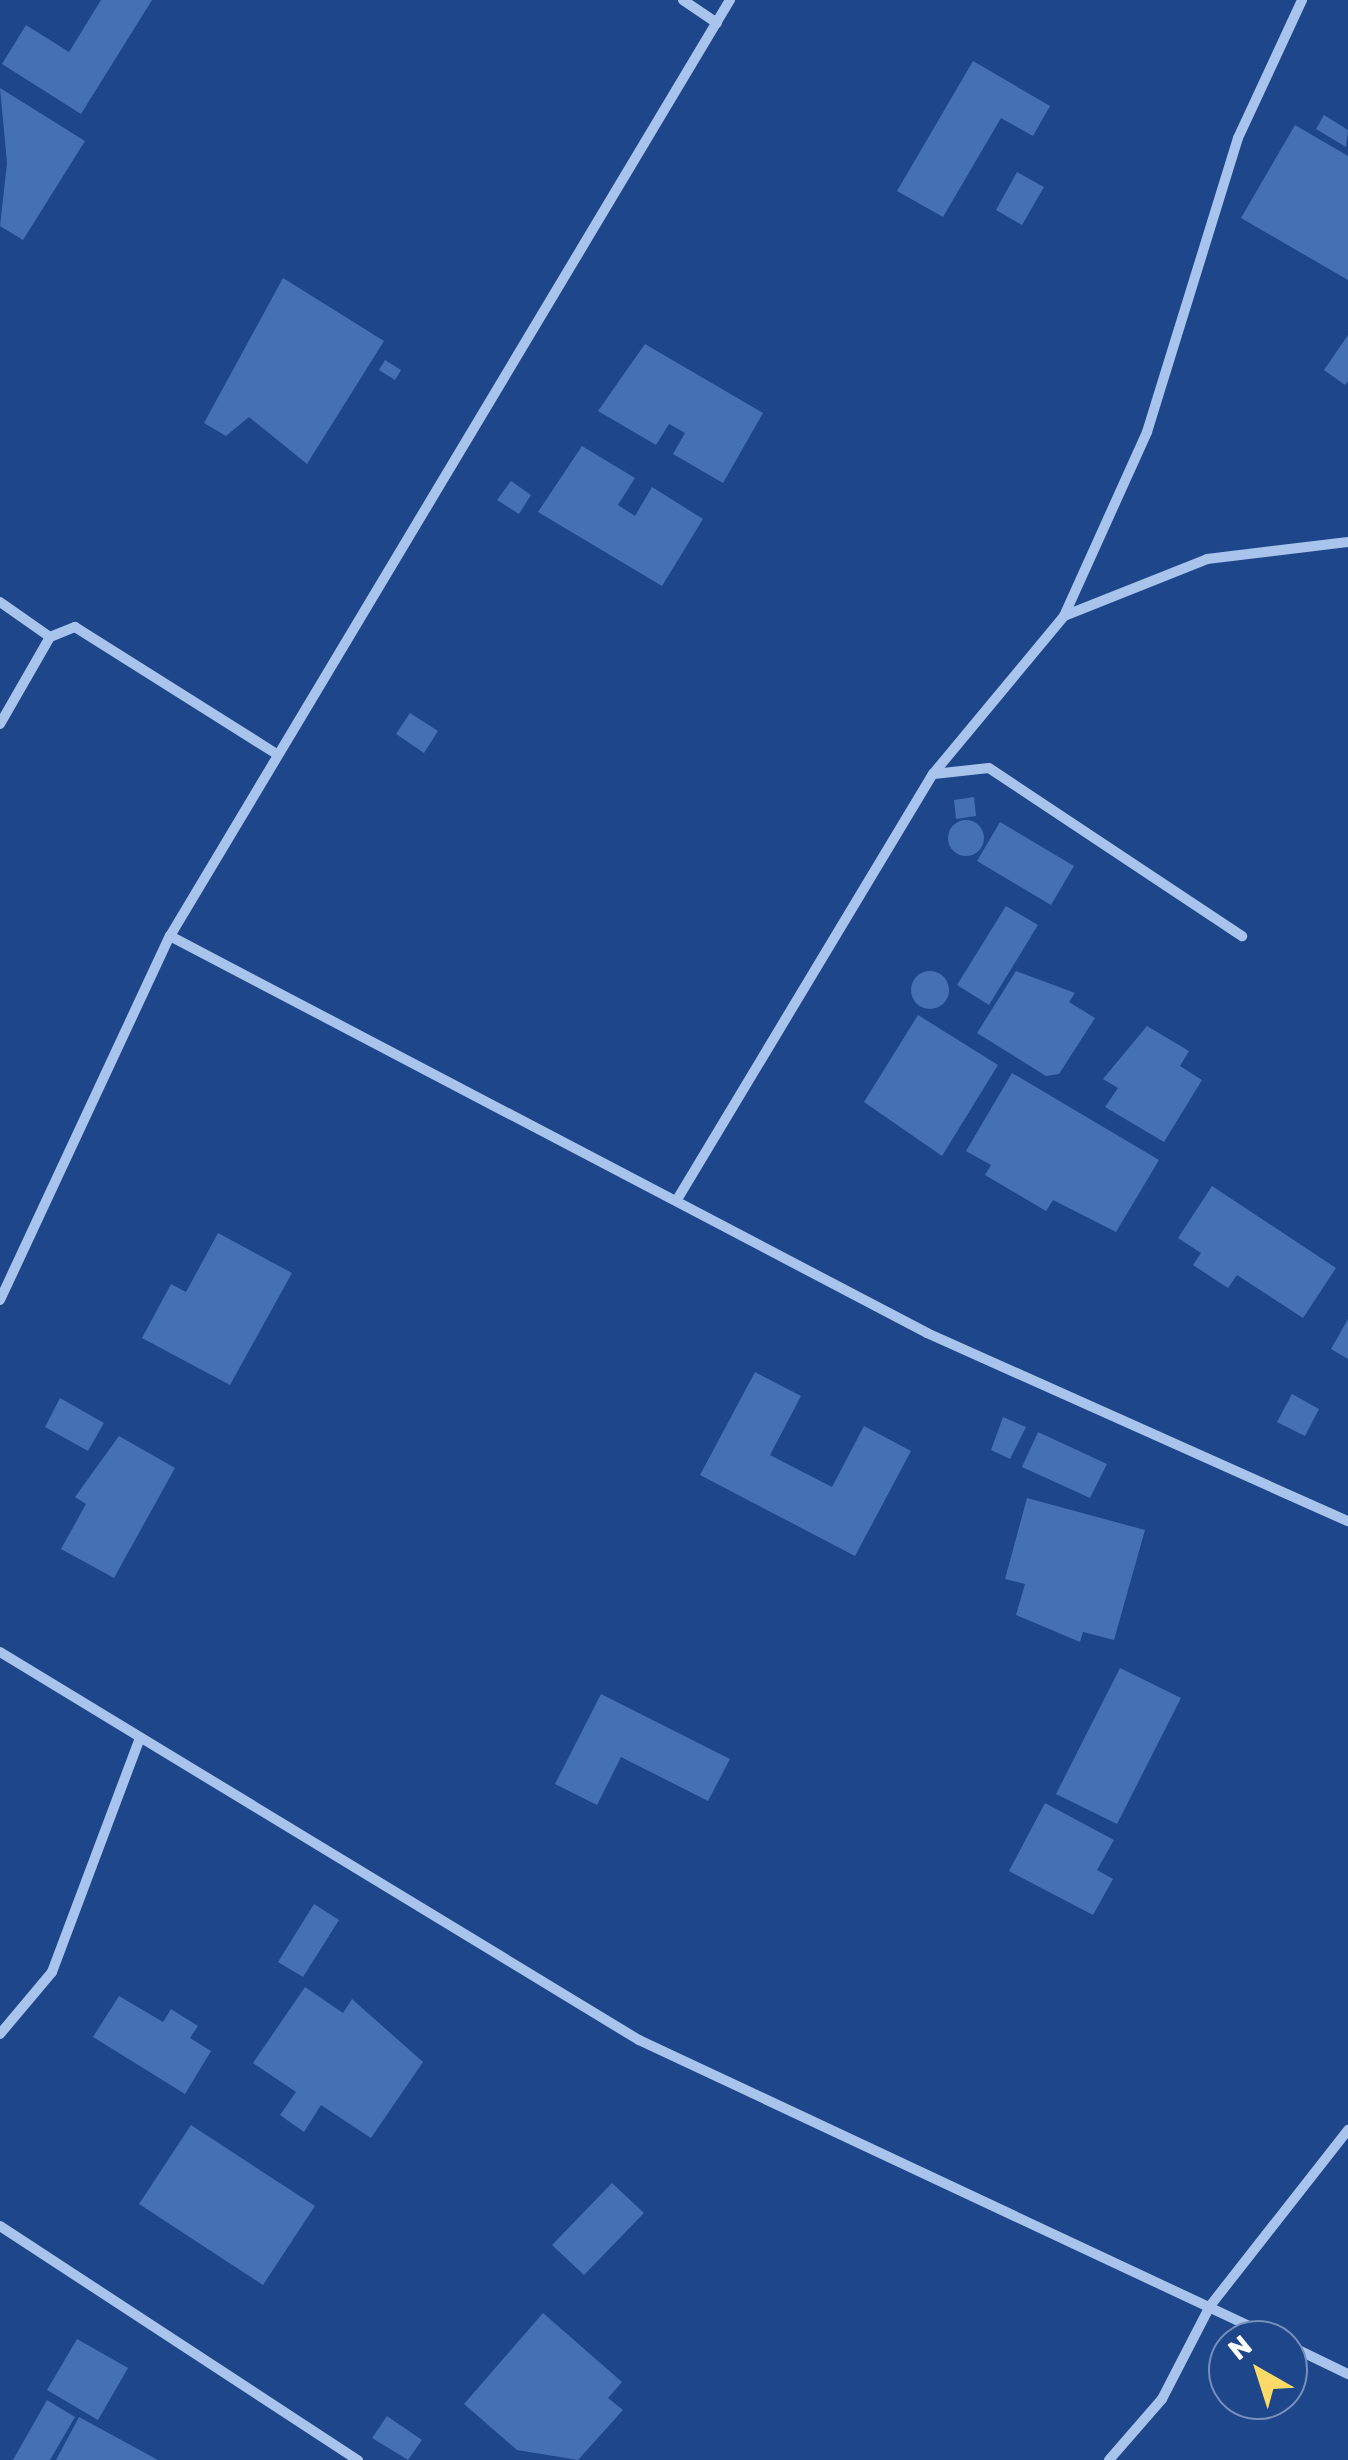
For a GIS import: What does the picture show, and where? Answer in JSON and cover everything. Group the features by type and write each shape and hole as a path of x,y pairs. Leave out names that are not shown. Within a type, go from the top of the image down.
{"street":[{"path":"683,0 717,23"},
{"path":"0,1300 170,936 730,0"},
{"path":"678,1198 932,774 1064,616 1147,432 1238,138 1302,0"},
{"path":"1064,616 1208,560 1348,542"},
{"path":"0,602 50,637"},
{"path":"0,724 50,637 75,627 277,754"},
{"path":"932,774 989,768 1242,936"},
{"path":"170,936 678,1198 927,1333 1348,1521"},
{"path":"0,1652 639,2040 1238,2320"},
{"path":"0,2034 52,1972 140,1740"},
{"path":"1109,2460 1162,2399 1210,2306 1348,2130"},
{"path":"0,2226 358,2460"},
{"path":"1308,2354 1348,2374"}],"building":[{"path":"101,0 152,0 81,114 2,64 26,25 69,52"},
{"path":"973,61 1050,106 1033,136 1001,118 943,217 897,191"},
{"path":"0,88 85,141 23,240 0,226 7,163"},
{"path":"1324,115 1348,130 1346,147 1316,129"},
{"path":"1295,125 1348,156 1348,280 1241,218"},
{"path":"1017,172 1044,187 1022,225 996,210"},
{"path":"283,278 384,341 307,464 249,417 226,436 204,423"},
{"path":"1348,335 1348,381 1345,385 1324,370"},
{"path":"645,344 763,413 723,483 673,454 685,433 669,424 656,445 598,411"},
{"path":"385,360 401,370 395,380 379,370"},
{"path":"582,446 635,478 618,505 635,516 652,487 703,519 662,586 538,512"},
{"path":"511,481 531,495 519,514 497,500"},
{"path":"410,713 438,731 424,753 396,734"},
{"path":"974,797 976,816 956,819 954,800"},
{"path":"966,820 979,825 984,838 979,851 966,856 953,851 948,838 953,825"},
{"path":"1000,822 1074,866 1051,905 977,861"},
{"path":"1006,906 1038,925 989,1005 957,985"},
{"path":"930,971 943,977 949,990 943,1003 930,1009 917,1003 911,990 917,977"},
{"path":"1016,971 1075,993 1069,1002 1095,1018 1059,1074 1046,1076 977,1033"},
{"path":"918,1015 998,1065 942,1156 864,1102"},
{"path":"1147,1026 1189,1051 1180,1066 1202,1080 1164,1142 1105,1107 1118,1088 1103,1079"},
{"path":"1012,1073 1159,1160 1116,1232 1053,1200 1046,1211 985,1175 991,1165 966,1151"},
{"path":"1212,1186 1336,1268 1303,1318 1237,1275 1228,1288 1193,1265 1201,1253 1178,1238"},
{"path":"218,1233 292,1273 230,1385 142,1338 171,1284 186,1292"},
{"path":"1348,1319 1348,1359 1331,1349"},
{"path":"755,1372 801,1396 770,1455 832,1487 864,1426 911,1451 855,1556 700,1475"},
{"path":"1292,1394 1319,1409 1305,1436 1277,1422"},
{"path":"60,1398 104,1423 88,1451 45,1427"},
{"path":"1003,1417 1026,1427 1010,1459 991,1450"},
{"path":"1038,1432 1107,1464 1090,1498 1022,1467"},
{"path":"119,1436 175,1468 114,1578 61,1549 86,1504 75,1497"},
{"path":"1027,1498 1145,1530 1114,1640 1083,1632 1080,1642 1016,1615 1025,1584 1005,1579"},
{"path":"1120,1668 1181,1698 1117,1824 1056,1794"},
{"path":"601,1694 730,1759 708,1801 621,1757 597,1805 555,1784"},
{"path":"1045,1803 1114,1840 1097,1870 1113,1879 1093,1915 1009,1871"},
{"path":"314,1904 339,1920 303,1977 278,1962"},
{"path":"305,1987 343,2013 352,1999 423,2062 371,2138 321,2105 304,2132 280,2115 296,2092 253,2063"},
{"path":"119,1996 163,2022 171,2009 198,2026 190,2038 211,2051 185,2094 93,2037"},
{"path":"191,2125 315,2206 263,2285 139,2204"},
{"path":"612,2183 644,2213 584,2275 552,2245"},
{"path":"543,2313 622,2382 608,2398 623,2410 578,2460 517,2450 464,2404"},
{"path":"77,2339 128,2368 98,2420 47,2390"},
{"path":"47,2400 75,2417 50,2460 13,2460"},
{"path":"387,2416 422,2440 408,2460 372,2438"},
{"path":"79,2417 158,2460 56,2460"}]}
